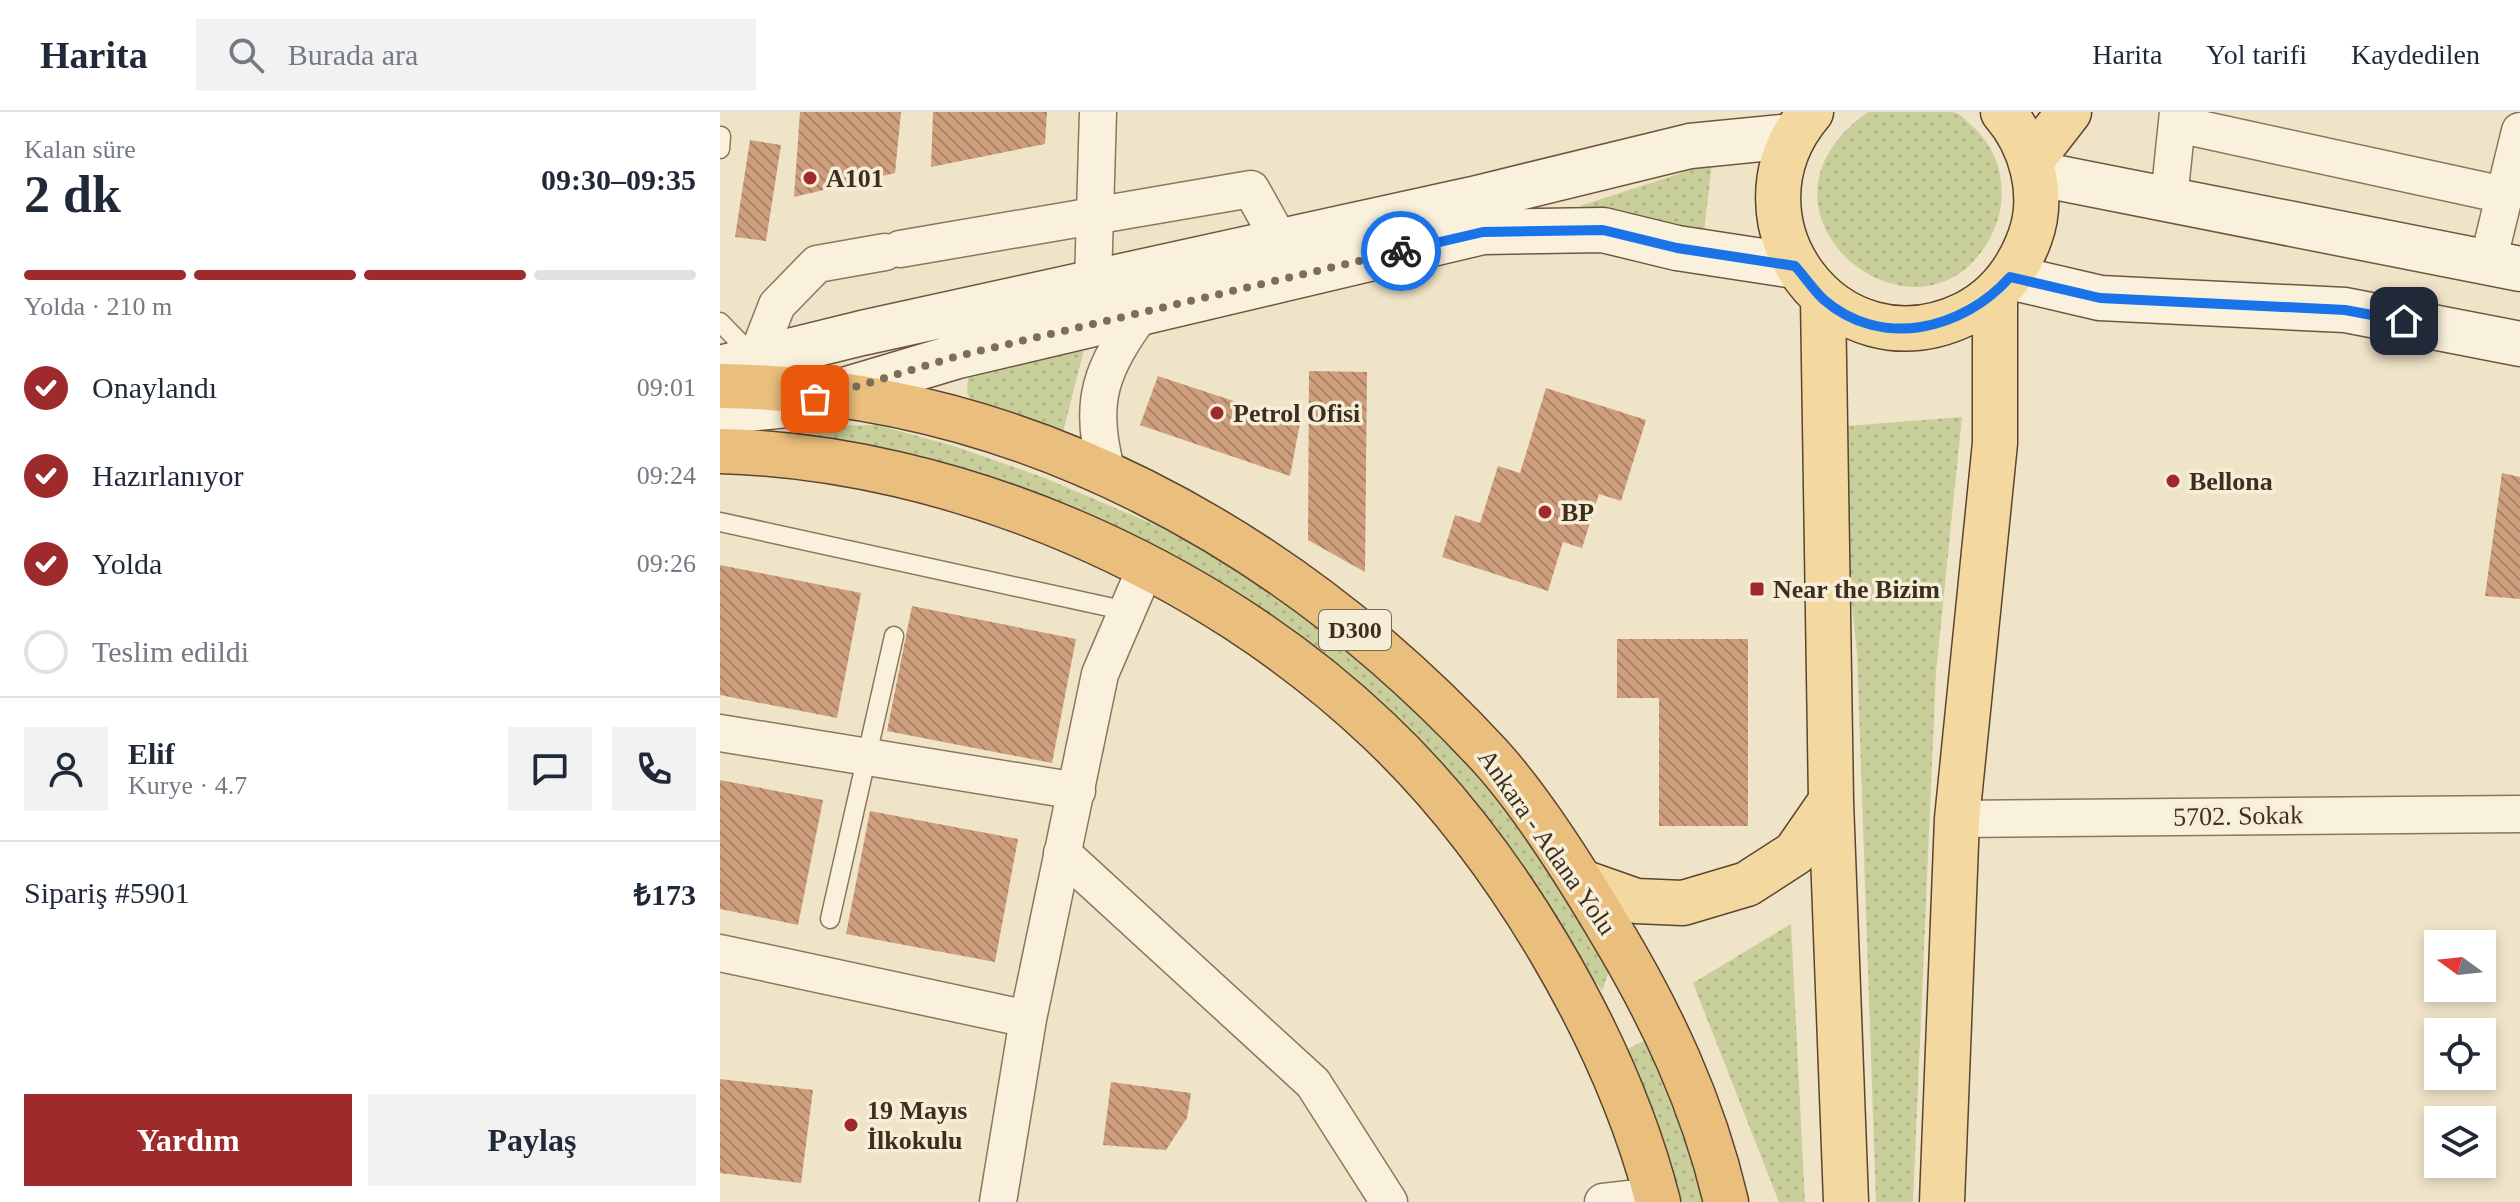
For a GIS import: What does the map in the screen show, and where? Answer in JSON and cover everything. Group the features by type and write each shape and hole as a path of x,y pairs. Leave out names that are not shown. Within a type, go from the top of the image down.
{"highway":[{"name":"Ankara - Adana Yolu","path":"720,386 833,394 948,420 1107,472 1235,542 1400,666 1492,759 1582,882 1643,984 1685,1071 1726,1202"},
{"name":"D300","path":"720,451 748,452 889,472 987,498 1146,567 1219,608 1308,670 1379,730 1453,811 1515,895 1588,1017 1625,1100 1657,1199"}],"main road":[{"path":"1800,121 1780,168 1777,201 1781,235 1795,266 1823,298 1870,324 1923,328 1949,322 2002,286 2024,254 2033,227 2032,167 2003,112"},
{"path":"2032,167 2069,112"},
{"path":"738,363 1800,121"},
{"path":"2032,167 2169,199 2504,265"},
{"path":"720,412 797,404 958,356 1483,232 1603,230 1677,248 1795,266"},
{"path":"2002,286 2100,298 2345,310 2520,344"},
{"path":"1942,1202 1957,819 1995,443 2002,286"},
{"path":"1823,298 1831,801 1846,1202"},
{"path":"1582,882 1636,901 1683,903 1747,884 1795,853 1831,801"}],"street":[{"path":"1093,282 1098,112"},
{"path":"2169,199 2178,118 2504,195"},
{"path":"2504,265 2504,195 2520,131"},
{"path":"738,363 777,305 817,264 1095,213 1251,189 1280,241"},
{"path":"1107,472 1098,439 1097,408 1104,372 1115,349 1143,311"},
{"path":"998,1202 1028,1019 1100,674 1146,567"},
{"path":"720,733 1077,791"},
{"name":"5702. Sokak","path":"1957,819 2520,814"},
{"path":"1062,853 1313,1083 1389,1202"},
{"path":"720,953 1028,1019"},
{"path":"1603,1202 1657,1199"}],"lane":[{"path":"720,322 738,363"},
{"path":"720,522 1127,611"},
{"path":"830,919 894,636"}],"green space":[{"path":"1868,112 1953,112 1983,137 1991,150 2001,178 2001,208 1991,236 1960,273 1923,287 1884,281 1850,261 1826,230 1817,193 1829,152"},
{"path":"1712,163 1704,232 1580,206"},
{"path":"1086,342 1062,436 977,409 967,394 968,378 983,365"},
{"path":"1962,417 1936,672 1913,1202 1876,1202 1857,653 1833,427"},
{"path":"877,425 954,446 1045,478 1160,527 1235,566 1320,624 1479,759 1616,951 1602,991 1562,935 1265,622 807,452 806,426"},
{"path":"1791,924 1805,1202 1779,1202 1693,983"},
{"path":"1653,1036 1721,1202 1672,1202 1626,1050"}],"building":[{"path":"800,112 901,112 895,173 794,197"},
{"path":"933,112 1047,112 1045,144 931,167"},
{"path":"750,140 781,145 766,241 735,237"},
{"path":"1309,371 1367,372 1365,572 1308,540"},
{"path":"1158,376 1300,423 1290,476 1140,425"},
{"path":"1546,388 1646,420 1621,501 1599,494 1582,548 1563,542 1548,591 1442,557 1455,515 1480,523 1498,466 1520,473"},
{"path":"2502,473 2520,477 2520,599 2485,596"},
{"path":"720,565 861,593 837,718 720,695"},
{"path":"912,606 1076,639 1052,763 887,731"},
{"path":"1617,639 1748,639 1748,826 1659,826 1659,698 1617,698"},
{"path":"720,780 823,800 798,925 720,909"},
{"path":"870,811 1018,839 995,962 846,934"},
{"path":"720,1079 813,1090 801,1183 720,1173"},
{"path":"1111,1082 1191,1093 1187,1118 1166,1150 1103,1145"}],"way so far":[{"path":"815,399 958,356 1401,251"}],"place":[{"name":"A101","path":"810,178"},
{"name":"Petrol Ofisi","path":"1217,413"},
{"name":"Bellona","path":"2173,481"},
{"name":"BP","path":"1545,512"},
{"name":"Near the Bizim","path":"1757,589"},
{"name":"19 Mayıs İlkokulu","path":"851,1125"}],"route":[{"path":"1401,251 1483,232 1603,230 1677,248 1795,266 1823,298 1845,314 1870,324 1896,329 1923,328 1949,322 1995,294 2010,277 2100,298 2345,310 2404,321"}]}
